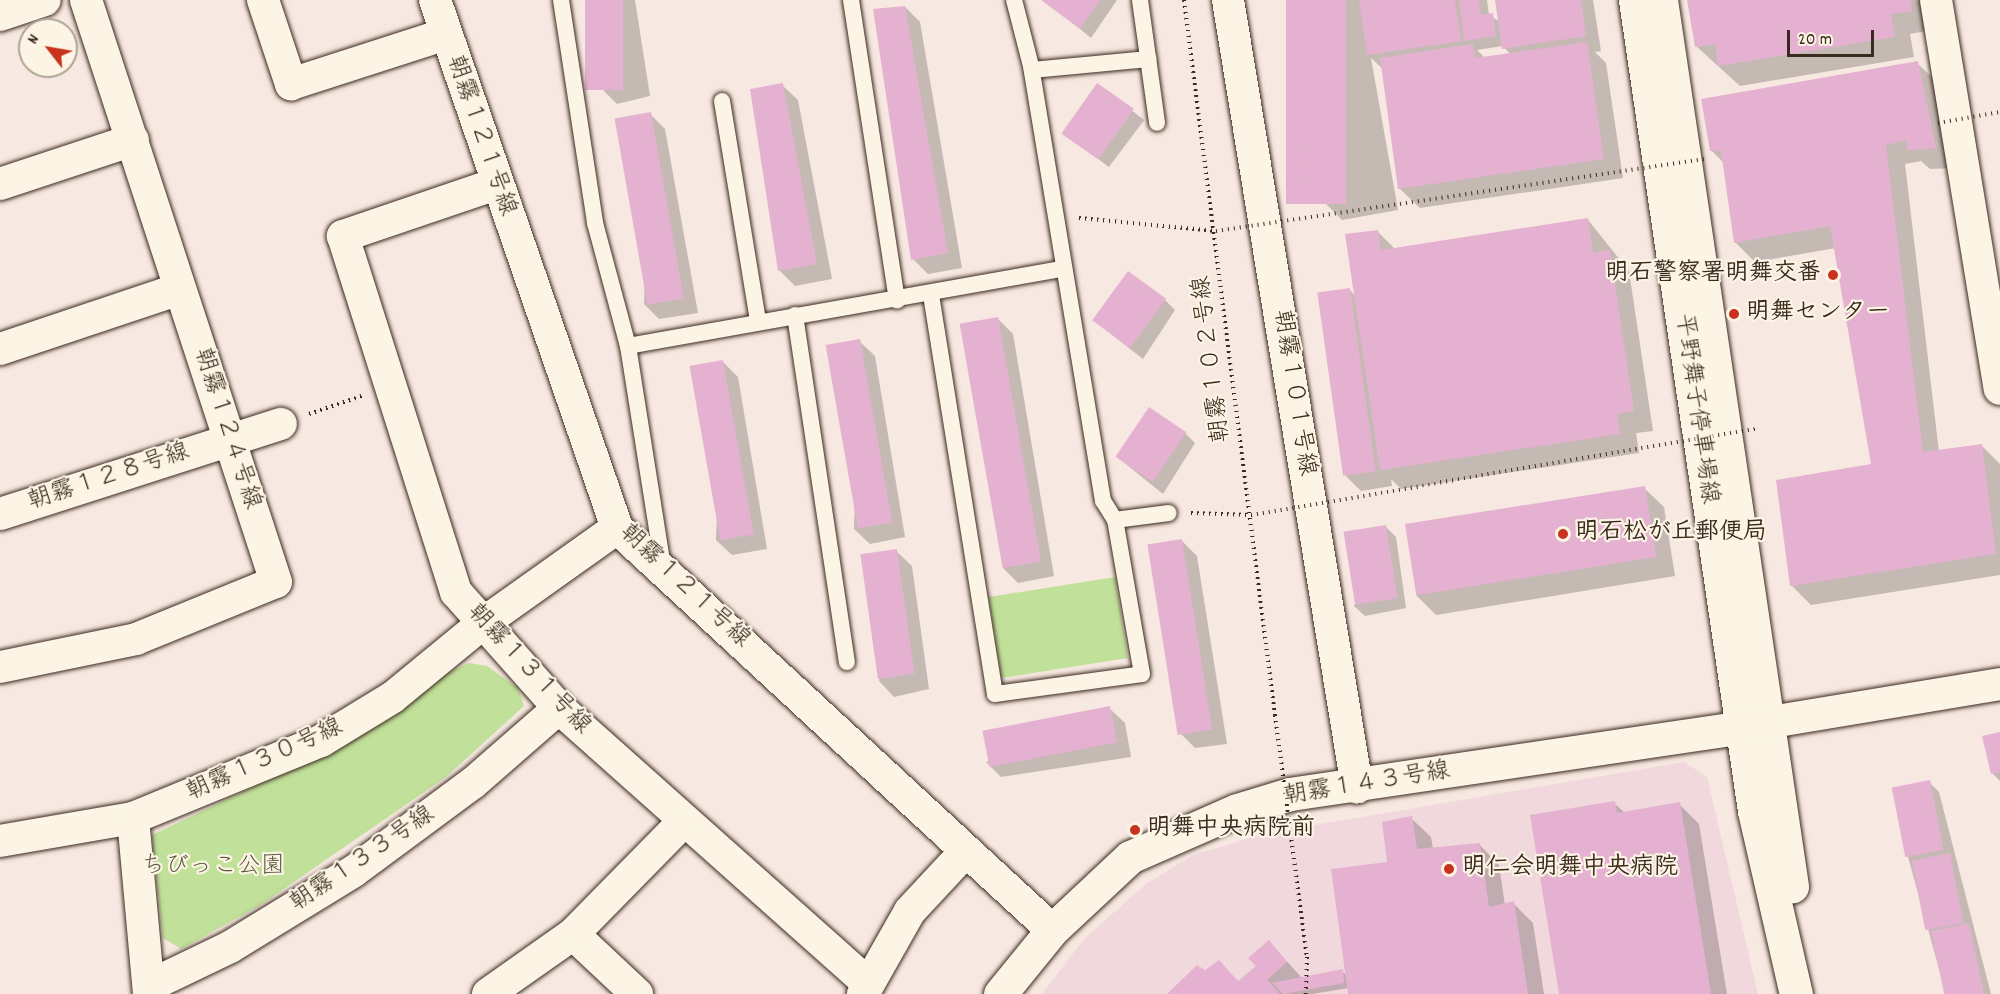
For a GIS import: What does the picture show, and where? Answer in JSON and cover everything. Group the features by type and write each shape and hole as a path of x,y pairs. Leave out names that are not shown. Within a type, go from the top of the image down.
{"main road":[{"name":"平野舞子停車場線","path":"1635,0 1753,724 1813,994"},
{"name":"平野舞子停車場線","path":"1661,0 1753,724 1754,811 1796,994"},
{"name":"朝霧１４３号線","path":"1000,994 1052,930 1130,857 1269,801 1753,724"}],"street":[{"path":"0,15 45,0"},
{"name":"朝霧１２４号線","path":"0,667 136,639 276,582 231,438 179,289 133,140 86,0"},
{"path":"263,0 291,84 446,34"},
{"name":"朝霧１２１号線","path":"435,0 496,184 617,528 663,568 1052,930"},
{"name":"朝霧１０１号線","path":"1228,0 1357,787"},
{"path":"1936,0 2000,389"},
{"path":"0,184 133,140"},
{"name":"朝霧１３１号線","path":"496,184 343,236 378,391 456,592 482,624 559,708 865,988"},
{"path":"0,349 179,289"},
{"name":"朝霧１２８号線","path":"0,514 231,438 281,424"},
{"name":"朝霧１３０号線","path":"0,841 133,818 321,741 393,697 482,624 617,528"},
{"path":"1753,724 2000,684"},
{"name":"朝霧１３３号線","path":"149,990 230,947 354,871 473,783 559,708"},
{"path":"133,818 149,990"},
{"path":"488,994 573,934 684,821"},
{"path":"865,988 910,911 966,851"},
{"path":"573,934 637,994"}],"lane":[{"path":"561,0 595,223 628,346 663,568"},
{"path":"851,0 897,300"},
{"path":"931,295 995,694 1142,674 1115,520 1103,501 1062,269 1032,70 1014,0"},
{"path":"1140,0 1157,123"},
{"path":"1032,70 1148,59"},
{"path":"722,101 758,322"},
{"path":"628,346 795,315 931,295 1062,269"},
{"path":"795,315 847,662"},
{"path":"1115,520 1169,513"}],"path":[{"name":"朝霧１０２号線","path":"1184,0 1216,231 1307,957 1306,994"},
{"path":"1938,123 2000,112"},
{"path":"1054,216 1216,231 1708,158"},
{"path":"281,424 378,391"},
{"path":"1169,513 1251,514 1760,428"}],"shaded area":[{"name":"明仁会明舞中央病院","path":"1684,762 1707,777 1758,994 1042,994 1084,939 1146,884 1193,855 1263,834"}],"green space":[{"path":"1115,577 1128,658 1001,678 989,597"},
{"name":"ちびっこ公園","path":"469,663 487,666 518,688 524,706 446,777 259,906 181,949 163,938 152,835 342,745 438,677"}],"building":[{"path":"585,0 623,0 623,90 585,90"},
{"path":"1041,0 1100,0 1080,29"},
{"path":"1286,0 1346,0 1346,204 1286,204"},
{"path":"1359,0 1455,0 1461,41 1367,55"},
{"path":"1459,0 1479,0 1481,15 1493,13 1496,36 1464,41"},
{"path":"1495,0 1581,0 1586,36 1502,49"},
{"path":"1687,0 1911,0 1912,11 1891,14 1895,37 1718,66 1715,44 1695,47"},
{"path":"905,6 948,253 911,260 873,9"},
{"path":"1587,42 1604,159 1398,189 1380,58 1473,44 1475,58"},
{"path":"1918,61 1936,148 1908,150 1906,140 1886,145 1923,452 1982,444 1996,554 1790,586 1776,480 1871,464 1830,226 1734,243 1721,151 1710,151 1701,99"},
{"path":"783,83 817,264 778,271 750,89"},
{"path":"1097,83 1134,109 1098,160 1061,134"},
{"path":"651,112 684,298 647,305 615,118"},
{"path":"1308,146 1314,177 1293,181 1287,150"},
{"path":"1588,218 1593,253 1610,250 1634,411 1617,414 1620,434 1380,470 1345,234 1378,230 1381,250"},
{"path":"1128,271 1166,299 1130,348 1092,320"},
{"path":"1350,288 1376,471 1343,476 1317,293"},
{"path":"998,317 1041,561 1003,568 960,324"},
{"path":"860,339 892,522 858,528 826,345"},
{"path":"723,360 754,534 720,540 690,366"},
{"path":"1149,407 1186,432 1153,482 1115,457"},
{"path":"1645,486 1656,557 1416,595 1405,524"},
{"path":"1386,525 1398,598 1355,605 1344,532"},
{"path":"1182,539 1212,730 1178,735 1147,544"},
{"path":"897,549 915,674 878,679 860,554"},
{"path":"1110,706 1117,742 989,767 982,731"},
{"path":"2000,732 2000,772 1991,774 1982,736"},
{"path":"1930,780 1944,850 1905,857 1892,787"},
{"path":"1615,801 1617,813 1680,802 1711,994 1559,994 1530,815"},
{"path":"1412,816 1417,849 1480,843 1489,907 1514,901 1528,994 1348,994 1331,869 1387,862 1382,822"},
{"path":"1950,853 1964,923 1925,930 1912,860"},
{"path":"1969,923 1984,993 1944,994 1931,931"},
{"path":"1269,940 1287,962 1267,980 1280,994 1167,994 1197,965 1205,970 1219,960 1238,981 1256,966 1248,958"},
{"path":"1343,969 1344,983 1283,994 1272,983"}],"place":[{"name":"明石警察署明舞交番","path":"1833,275"},
{"name":"明舞センター","path":"1734,314"},
{"name":"明石松が丘郵便局","path":"1563,534"},
{"name":"明舞中央病院前","path":"1135,830"},
{"name":"明仁会明舞中央病院","path":"1449,869"}]}
